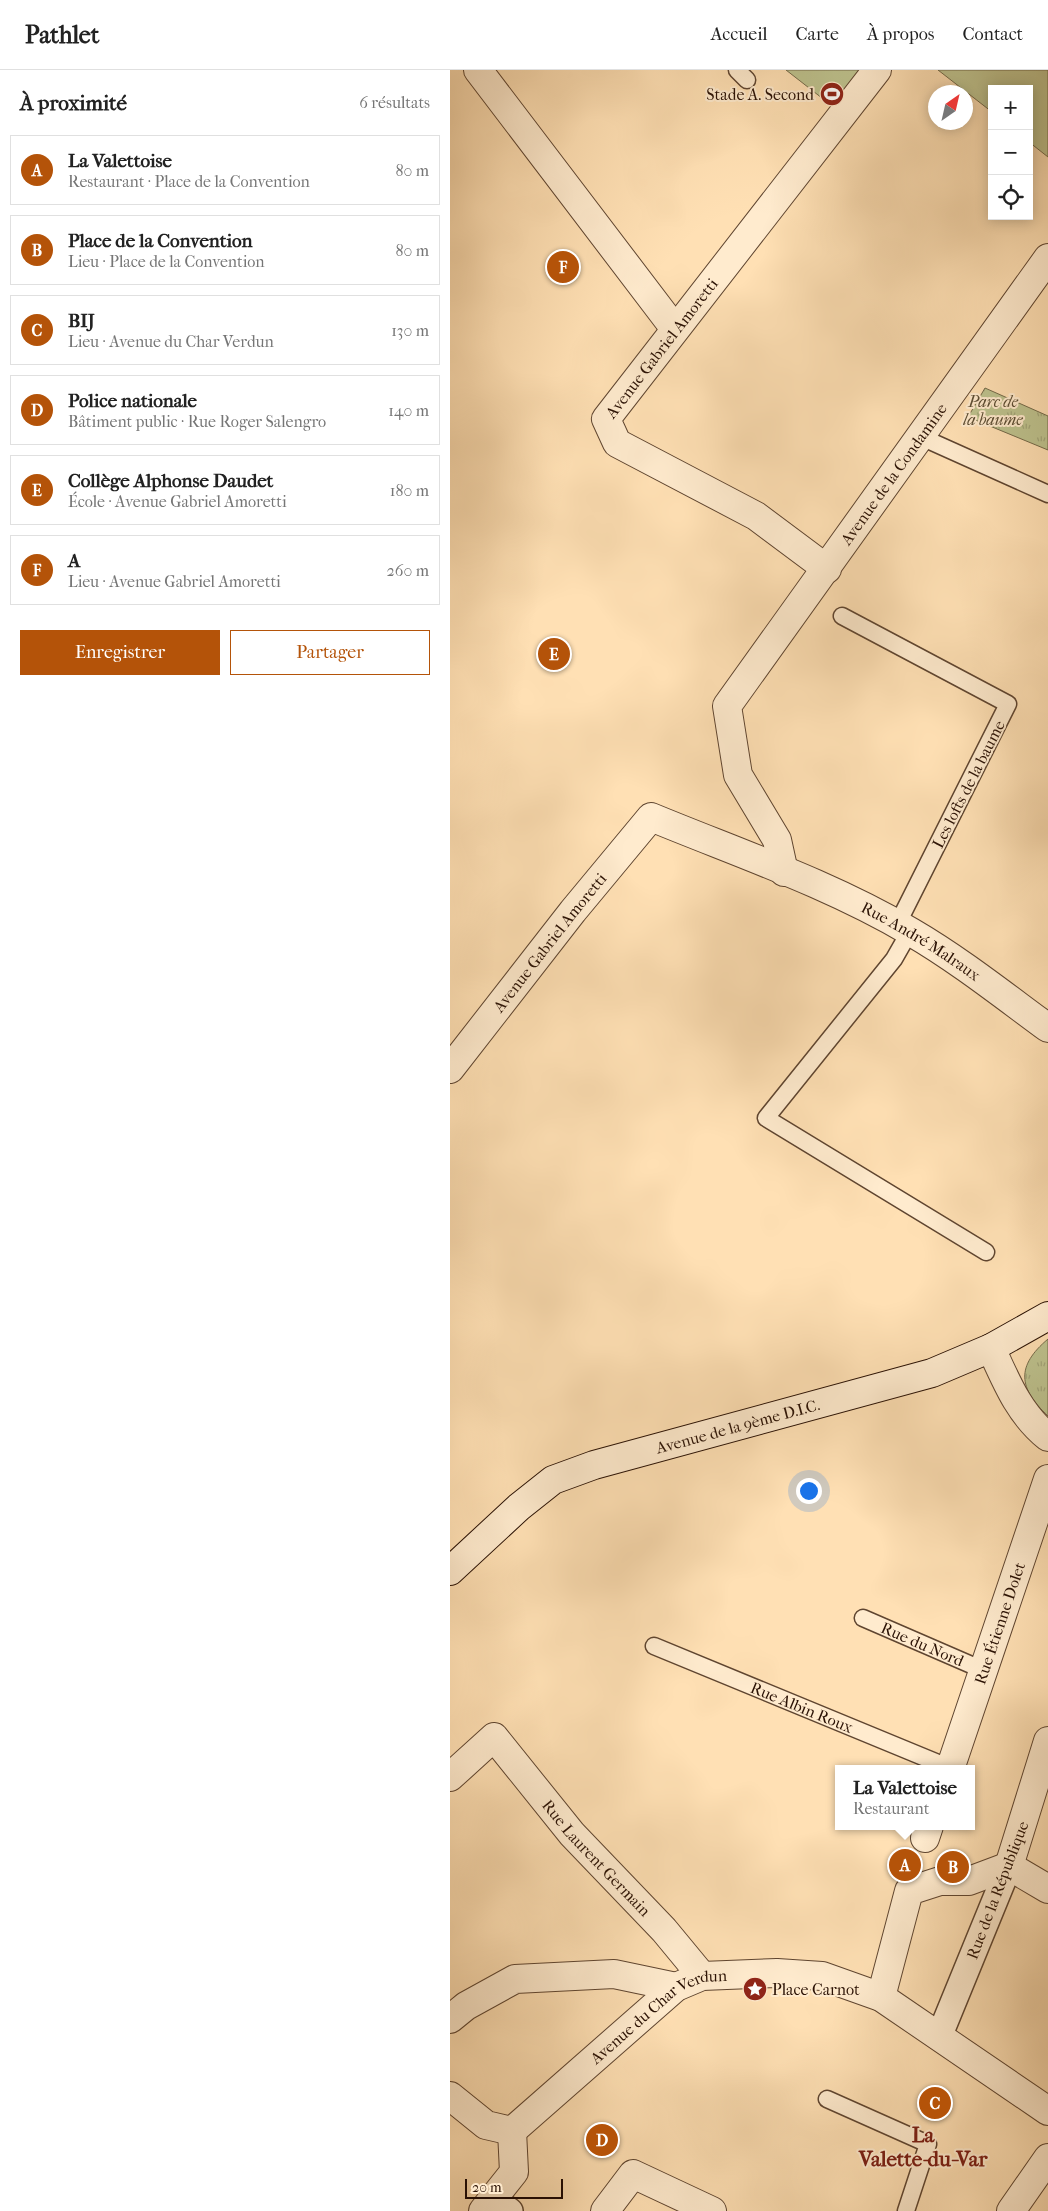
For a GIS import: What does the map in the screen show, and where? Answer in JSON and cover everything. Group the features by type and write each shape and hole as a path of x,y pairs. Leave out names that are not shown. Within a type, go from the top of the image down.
{"street":[{"path":"478,70 676,329"},
{"name":"Avenue Gabriel Amoretti","path":"827,569 756,516 617,442 606,419 877,70"},
{"name":"Avenue de la Condamine","path":"827,569 1048,258"},
{"path":"784,872 777,840 738,775 727,706 827,569"},
{"name":"Avenue Gabriel Amoretti","path":"450,1070 573,911 651,817"},
{"name":"Rue André Malraux","path":"651,817 832,891 904,928 959,963 1048,1028"},
{"name":"Avenue de la 9ème D.I.C.","path":"450,1571 519,1507 552,1480 594,1465 932,1373 992,1348 1048,1316"},
{"path":"992,1348 1014,1398 1035,1426 1048,1437"},
{"name":"Rue Étienne Dolet","path":"951,1765 983,1670 1043,1509 1048,1479"},
{"name":"Rue Laurent Germain","path":"450,1777 487,1728 572,1834 664,1930 702,1976"},
{"name":"Rue de la République","path":"940,2037 1009,1866 1048,1741"},
{"path":"881,1997 909,1891 940,1881 969,1881 1009,1866 1048,1889"},
{"name":"Avenue du Char Verdun","path":"512,2131 676,1987 702,1976 777,1973 822,1976 881,1997 1047,2108"},
{"path":"450,2019 466,2006 515,1979 614,1974 676,1987"},
{"path":"450,2096 486,2125 512,2131 514,2172 496,2207"},
{"path":"1011,2211 1048,2158"},
{"path":"605,2211 633,2174 712,2211"}],"lane":[{"path":"921,438 1048,494"},
{"name":"Les lofts de la baume","path":"842,616 1008,704 904,928"},
{"path":"904,928 894,959 766,1118 986,1252"},
{"name":"Rue du Nord","path":"862,1618 983,1670"},
{"name":"Rue Albin Roux","path":"654,1646 943,1765"},
{"path":"827,2099 928,2144 906,2211"}],"green space":[{"name":"Stade A. Second","path":"786,70 866,70 836,109"},
{"path":"938,70 1048,70 1048,157 1033,145 1033,85 988,85 988,109 973,97 973,85 957,85"},
{"name":"Parc de la baume","path":"985,388 1048,416 1048,450 968,417"},
{"path":"1048,1339 1048,1416 1031,1396 1026,1386 1025,1377 1030,1358"}],"place":[{"name":"Stade A. Second","path":"832,94"},
{"name":"A","path":"563,267"},
{"name":"Collège Alphonse Daudet","path":"554,654"},
{"name":"La Valettoise","path":"905,1865"},
{"name":"Place de la Convention","path":"953,1867"},
{"name":"Place Carnot","path":"755,1989"},
{"name":"BIJ","path":"935,2103"},
{"name":"Police nationale","path":"602,2140"}],"district":[{"name":"La Valette-du-Var","path":"923,2147"}]}
